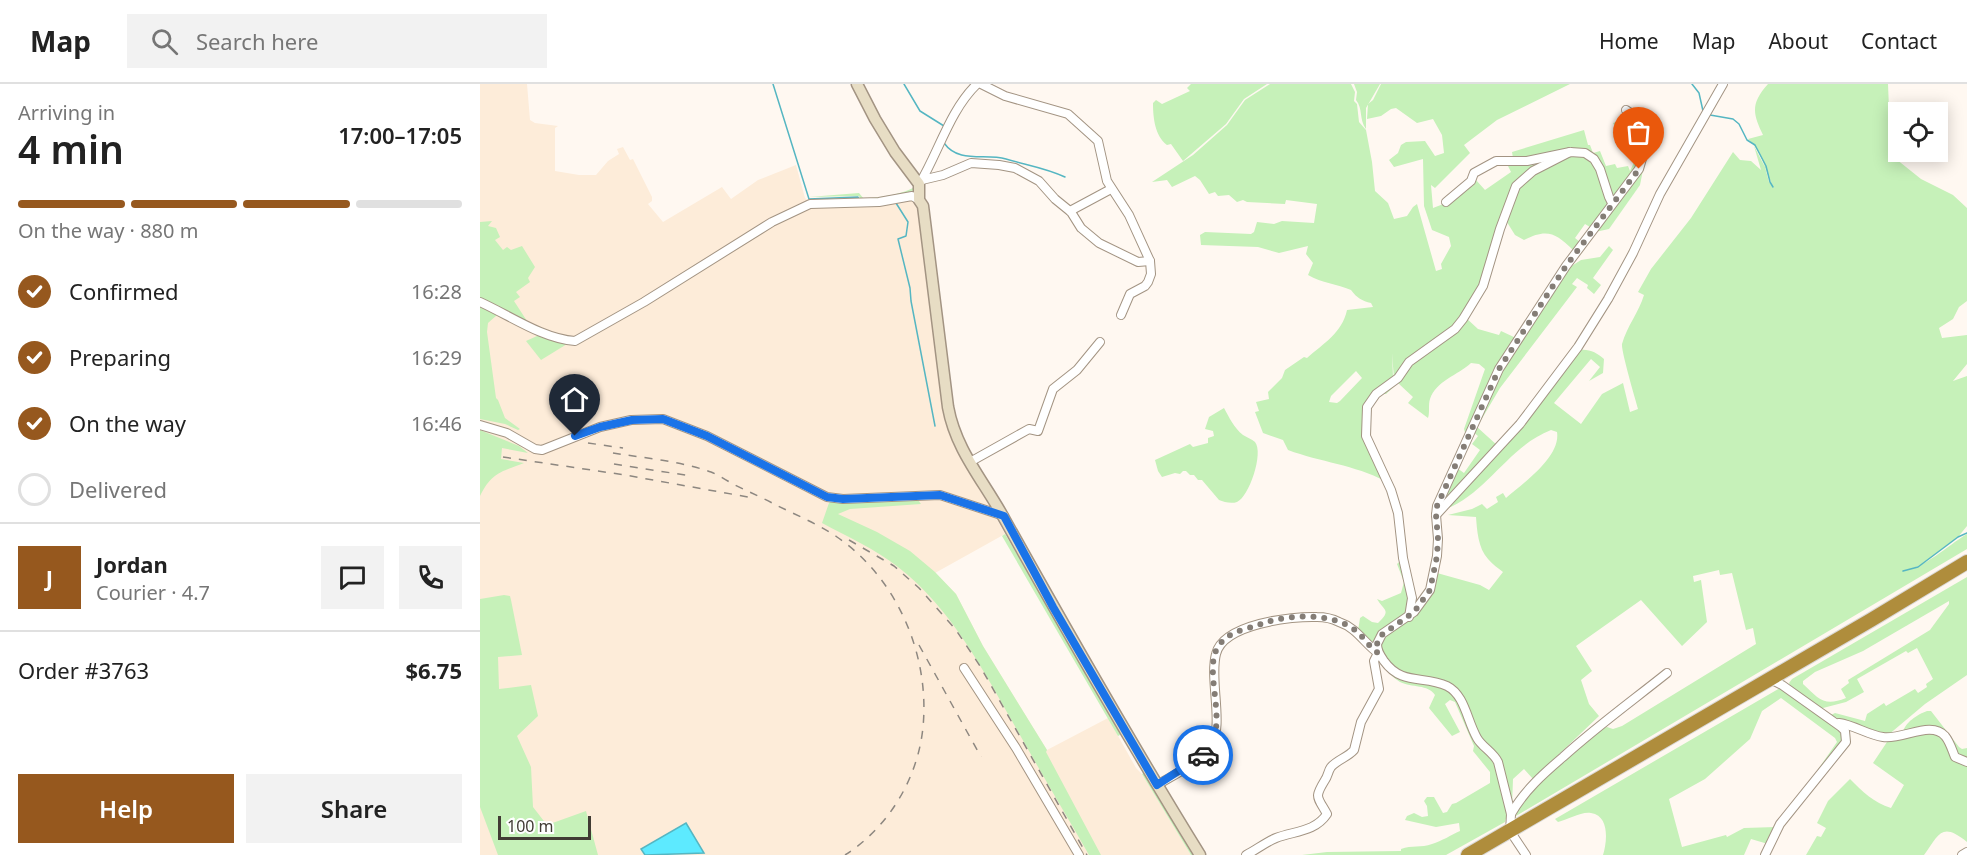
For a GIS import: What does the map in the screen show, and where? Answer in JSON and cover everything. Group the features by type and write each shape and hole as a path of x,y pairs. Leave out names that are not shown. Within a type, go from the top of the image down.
{"highway":[{"path":"1468,855 1967,562"}],"street":[{"path":"857,84 890,143 921,182"},
{"path":"1121,315 1130,294 1148,282 1151,274 1150,261 1129,215 1111,189 1098,141 1068,114 1005,96 979,84 969,93 947,129 921,182 920,200 924,214 955,436 1004,516 1053,607 1200,855"},
{"path":"1436,515 1521,424 1578,347 1608,299 1633,253 1660,194 1723,84"},
{"path":"1246,855 1277,838 1310,828 1323,820 1327,814 1318,798 1318,788 1331,767 1354,750 1361,722 1378,689 1374,661 1378,653 1377,644 1380,636 1408,616 1426,597 1432,582 1438,539 1436,515 1450,476 1499,369 1566,266 1639,169 1646,145 1646,133 1638,118 1626,110"},
{"path":"1446,202 1472,181 1474,173 1496,160 1527,161 1570,152 1585,153 1594,159 1604,177 1612,202"},
{"path":"1408,616 1412,598 1403,558 1395,500 1366,436 1367,407 1376,394 1398,378 1409,362 1455,329 1463,319 1483,286 1516,186 1533,171 1570,152"},
{"path":"921,182 971,163 1008,166 1035,177 1055,199 1070,210 1081,228 1099,243 1138,262 1150,261"},
{"path":"1070,210 1111,189"},
{"path":"480,302 508,317 547,333 575,341 644,302 772,222 802,207 810,204 879,202 912,196 920,200"},
{"path":"970,462 1029,429 1038,431 1053,389 1077,370 1100,342"},
{"path":"480,425 507,433 542,450 600,427 632,420 663,419 707,436 827,497 843,499 940,495 1004,516"},
{"path":"1157,785 1200,758 1212,744 1216,720 1214,676 1217,648 1241,630 1274,619 1317,616 1341,622 1350,627 1378,653 1386,665 1401,675 1412,680 1441,684 1456,692 1480,743 1495,756 1498,762 1511,814 1510,831 1526,855"},
{"path":"964,668 1016,748 1079,855"},
{"path":"1511,814 1540,777 1589,733 1667,673"},
{"path":"1765,855 1780,824 1846,742 1845,731 1782,685 1770,679"},
{"path":"1834,723 1893,738 1928,728 1934,729 1946,737 1956,757 1967,762"},
{"path":"1962,855 1967,852"}],"shaded area":[{"path":"480,84 527,84 530,120 535,123 558,126 555,128 555,171 596,175 608,161 619,154 617,149 623,147 630,160 633,159 652,197 652,201 648,204 663,222 722,187 731,199 758,180 796,165 805,198 809,201 862,201 901,195 914,190 920,210 926,267 961,455 1005,534 935,573 956,594 983,646 1047,750 1108,718 1136,768 1142,774 1191,855 480,855"}],"green space":[{"path":"1191,84 1267,84 1244,99 1226,124 1183,161 1171,144 1167,145 1157,132 1153,103 1156,100 1162,104 1190,91 1187,88"},
{"path":"1270,84 1351,84 1355,92 1354,101 1357,104 1359,122 1366,130 1375,191 1388,203 1394,219 1407,216 1417,204 1436,271 1442,269 1441,264 1451,246 1449,237 1432,230 1424,206 1423,159 1394,167 1389,160 1406,142 1425,141 1435,156 1444,153 1442,135 1433,119 1417,123 1396,108 1381,116 1367,119 1368,104 1373,100 1381,84 1570,84 1497,120 1464,145 1470,153 1435,188 1431,185 1433,208 1446,203 1476,180 1485,190 1511,172 1508,166 1515,161 1556,156 1516,185 1486,276 1462,318 1394,379 1392,353 1393,377 1375,394 1364,428 1385,481 1362,471 1288,450 1283,440 1263,433 1255,412 1259,411 1256,402 1269,399 1268,392 1282,378 1285,370 1304,357 1307,358 1337,331 1347,310 1373,307 1371,303 1360,299 1351,290 1308,275 1313,263 1306,254 1308,246 1279,253 1258,247 1201,245 1200,235 1205,232 1251,234 1257,222 1314,223 1317,204 1286,200 1285,204 1243,200 1237,202 1229,195 1218,196 1215,192 1209,194 1195,176 1172,187 1167,180 1152,182 1193,155 1227,125 1245,100","holes":["1356,371 1362,378 1340,401 1329,402 1331,396"]},
{"path":"1354,84 1380,84 1366,108 1366,129 1356,100 1357,92"},
{"path":"1768,84 1888,84 1888,162 1900,162 1921,179 1953,195 1967,208 1967,301 1959,307 1953,319 1939,328 1942,338 1967,335 1967,364 1953,381 1967,376 1967,526 1958,537 1922,564 1967,534 1967,549 1516,816 1520,805 1539,782 1600,730 1622,726 1756,644 1753,628 1746,630 1732,573 1720,575 1719,570 1693,576 1694,582 1701,580 1707,622 1682,646 1641,600 1576,646 1592,671 1581,680 1589,704 1599,716 1533,779 1524,769 1513,779 1512,806 1507,781 1481,742 1459,694 1413,678 1389,664 1380,648 1383,637 1408,620 1437,573 1480,585 1489,590 1503,572 1490,561 1482,550 1476,517 1448,515 1482,504 1487,509 1498,502 1496,497 1503,493 1506,498 1547,460 1557,441 1557,432 1551,430 1536,437 1474,492 1461,502 1446,509 1580,350 1593,352 1604,359 1603,373 1589,381 1600,367 1591,359 1554,403 1581,424 1602,394 1623,383 1630,412 1638,409 1622,344 1644,295 1638,292 1651,269 1691,218 1733,152 1740,160 1751,161 1761,170 1754,146 1764,165 1753,144 1748,139 1763,135 1755,115 1758,97","holes":["1765,168 1774,188 1769,182"]},
{"path":"1635,117 1644,136 1638,167 1612,197 1590,154 1526,160 1513,158 1512,152 1584,130 1588,145 1593,153 1600,151 1606,166 1615,164 1617,168 1628,166 1630,171 1636,158 1633,159 1627,136 1632,134 1630,127 1616,128 1613,123"},
{"path":"1579,154 1596,169 1608,203 1590,227 1585,224 1575,238 1580,242 1573,250 1551,234 1539,234 1524,240 1515,235 1505,219 1517,192 1534,175 1552,164"},
{"path":"1645,160 1640,185 1609,229 1595,232"},
{"path":"916,186 914,190 875,200 861,201 859,196 809,197 859,193 864,199 898,194"},
{"path":"492,221 488,226 496,228 500,237 495,240 503,250 507,247 511,250 522,246 535,267 528,278 530,282 516,292 520,297 514,301 527,321 480,298 480,222"},
{"path":"1609,246 1613,250 1593,278 1601,285 1594,294 1587,288 1588,285 1577,278 1572,284 1577,287 1500,388 1477,427 1498,446 1441,506 1457,468 1464,473 1480,450 1472,444 1478,436 1473,432 1493,386 1567,269 1581,260 1600,257"},
{"path":"480,306 497,315 488,323 487,332 496,398 505,418 520,429 518,430 505,424 480,419"},
{"path":"1465,317 1478,329 1499,335 1501,331 1516,338 1466,436 1464,429 1485,369 1479,364 1471,363 1437,387 1430,399 1428,418 1408,403 1413,397 1398,383 1386,394 1380,394 1408,366"},
{"path":"545,335 567,344 541,360 526,341"},
{"path":"1224,408 1237,429 1255,442 1258,455 1254,474 1246,492 1237,502 1232,503 1219,500 1202,480 1198,480 1186,471 1162,477 1155,460 1190,444 1193,447 1208,443 1208,438 1214,436 1213,431 1205,429 1209,417"},
{"path":"480,430 519,446 528,453 502,448 501,459 524,463 493,477 480,496"},
{"path":"918,500 921,504 850,509 838,514 877,532 910,551 956,594 983,646 1047,750 1046,752 1101,855 1089,855 978,663 935,602 898,567 822,523 829,503 832,501"},
{"path":"1005,534 1124,733 1118,736 1002,536"},
{"path":"1402,559 1409,588 1408,604 1400,620 1372,642 1358,631 1360,618 1363,616 1378,623 1386,613 1377,599 1382,601 1401,593 1404,582 1397,564"},
{"path":"1967,577 1967,675 1925,704 1887,736 1853,726 1831,715 1835,713 1865,721 1867,714 1884,703 1886,706 1915,689 1918,693 1927,687 1926,684 1933,679 1917,648 1908,653 1906,651 1857,679 1864,692 1846,702 1823,708 1817,708 1791,687 1789,683 1792,679","holes":["1949,601 1930,630 1848,680 1849,683 1841,689 1846,698 1832,702 1822,700 1803,684 1803,681 1815,672 1863,651"]},
{"path":"510,596 522,655 498,657 499,689 531,685 538,716 517,736 531,767 533,807 547,825 586,811 598,855 498,855 480,807 480,599"},
{"path":"1378,655 1405,681 1436,686 1451,692 1458,702 1474,741 1493,758 1508,811 1505,822 1446,855 1302,855 1327,852 1401,851 1405,848 1436,843 1460,831 1459,823 1436,827 1405,820 1407,816 1414,813 1422,817 1428,816 1424,801 1427,797 1434,797 1443,813 1447,812 1452,804 1490,783 1490,772 1473,751 1474,746 1455,702 1450,700 1445,704 1460,732 1452,736 1429,708 1435,695 1428,689 1396,680 1376,657"},
{"path":"1780,688 1838,730 1842,736 1842,741 1810,781 1837,742 1835,738 1781,698 1762,711 1750,739 1705,779 1669,799 1682,847 1726,835 1727,837 1744,828 1776,827 1768,844 1751,839 1744,855 1603,855 1606,830 1597,815 1579,814 1558,822 1555,819"},
{"path":"1931,711 1959,747 1967,748 1967,759 1959,758 1944,733 1903,733 1909,722"},
{"path":"1926,731 1940,734 1957,761 1967,764 1967,842 1951,832 1946,832 1937,837 1924,855 1806,855 1817,836 1821,837 1826,828 1817,823 1828,801 1850,779 1874,800 1891,808 1904,785 1873,763 1887,742"},
{"path":"1147,771 1197,855 1191,855 1142,774"}],"water":[{"path":"686,823 704,853 645,855 641,849"}],"waterway":[{"path":"773,84 809,199 858,197 859,199"},
{"path":"904,84 920,111 944,126"},
{"path":"1692,84 1699,93 1703,111"},
{"path":"1710,115 1733,119 1739,124 1747,140 1755,145 1766,166 1773,187"},
{"path":"944,143 957,154 973,157 998,157 1065,177"},
{"path":"896,203 908,222 906,236 898,239 910,288 935,426"},
{"path":"1903,571 1918,567 1958,537 1967,533"}],"railway":[{"path":"588,443 623,448"},
{"path":"613,453 675,462 711,472 815,524 837,537 858,554 877,574 892,596 915,646 921,673 924,700 920,746 908,783 888,816 861,844 845,855"},
{"path":"503,457 625,475 748,497"},
{"path":"614,464 691,476"},
{"path":"849,540 894,566 919,588 956,630 980,666 1087,855"},
{"path":"919,645 981,757"}],"way so far":[{"path":"1203,755 1212,744 1216,720 1214,676 1217,648 1220,643 1241,630 1274,619 1317,616 1341,622 1350,627 1378,653 1377,644 1380,636 1414,612 1426,597 1435,572 1437,556 1437,506 1491,385 1566,266 1639,169"}],"route":[{"path":"575,436 600,427 632,420 663,419 707,436 834,499 940,495 1004,516 1053,607 1157,785 1203,755"}]}
